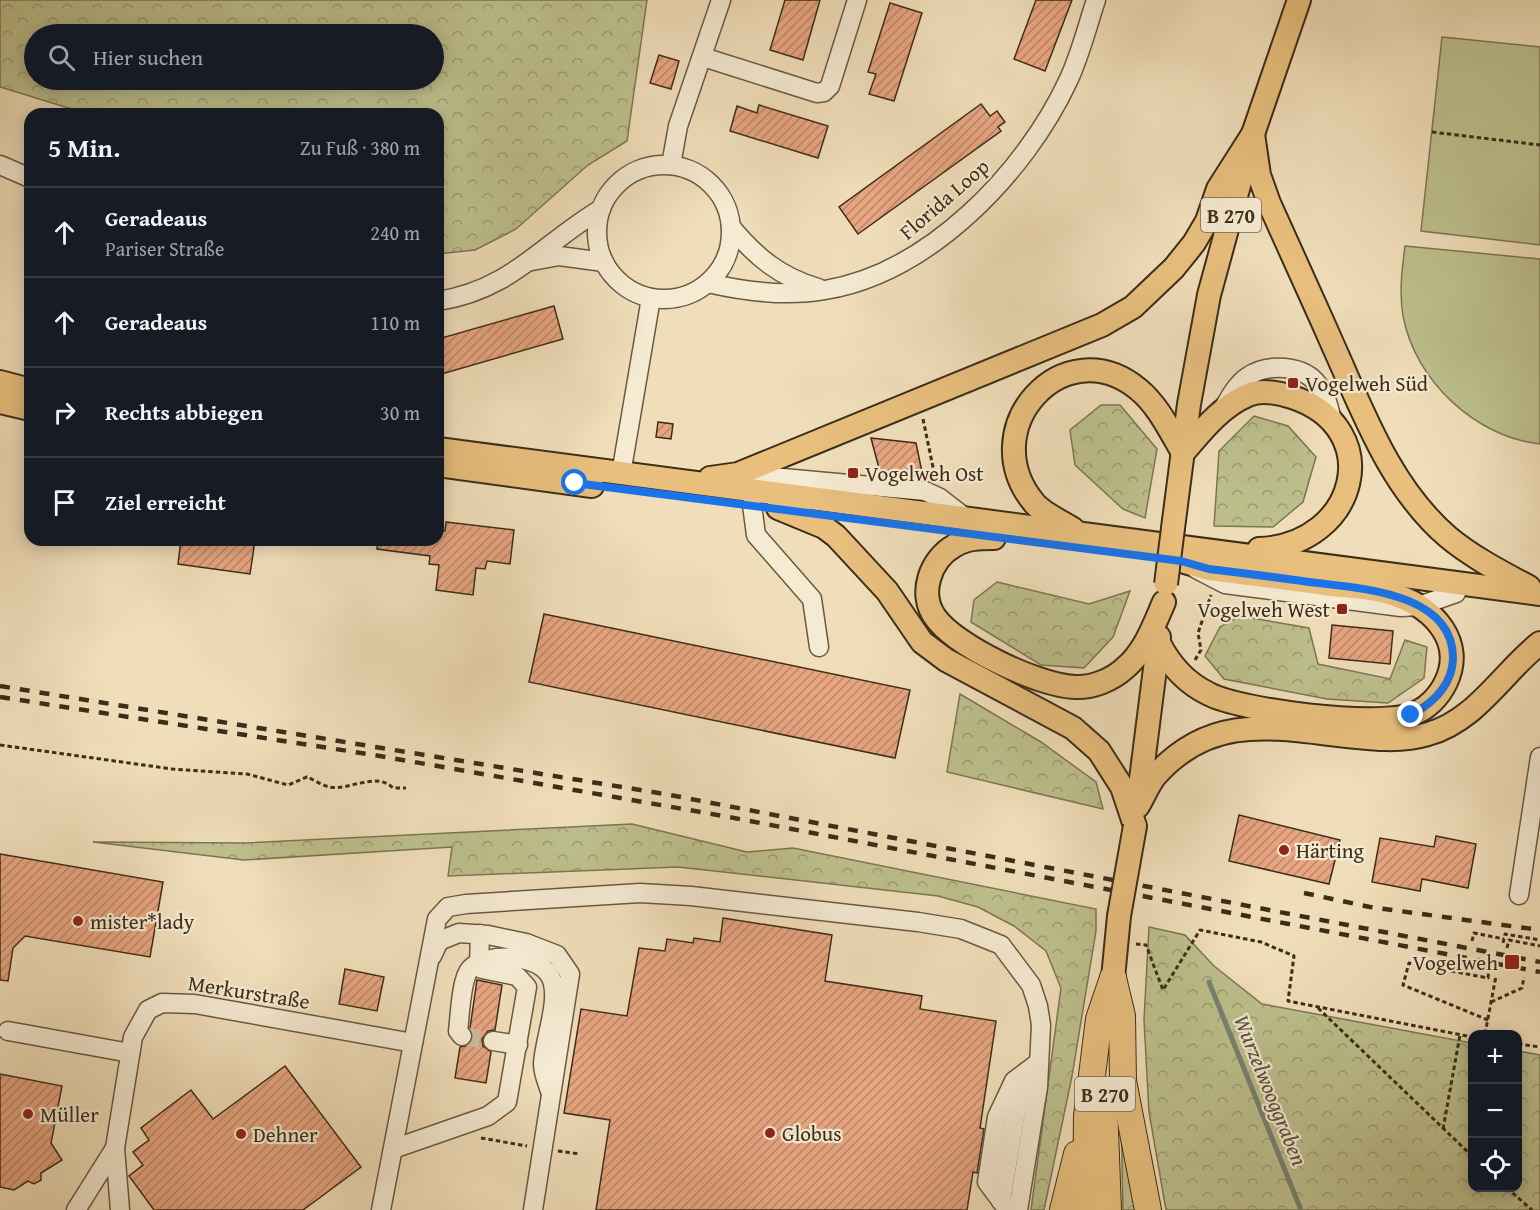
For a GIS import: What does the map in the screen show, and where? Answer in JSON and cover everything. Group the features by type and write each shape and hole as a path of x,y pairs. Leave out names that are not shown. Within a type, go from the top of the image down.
{"highway":[{"name":"B 270","path":"1086,1210 1087,1116 1099,1019 1113,978"},
{"name":"B 270","path":"1108,1210 1103,1115 1113,978"},
{"path":"1113,978 1122,1016 1124,1081 1148,1210"},
{"path":"1063,1210 1087,1116"}],"main road":[{"name":"B 270","path":"1113,978 1119,916 1136,816 1189,404 1209,295 1253,134 1299,0"},
{"path":"674,480 738,474 1102,325 1133,307 1174,268 1194,243 1207,221 1218,189 1253,134"},
{"path":"1253,134 1259,175 1269,203 1356,398 1397,477 1411,497 1449,537 1498,570 1540,593"},
{"path":"1082,534 1034,502 1014,464 1012,442 1024,408 1046,384 1059,376 1092,371 1124,379 1139,390 1153,405 1183,453 1222,411 1250,394 1281,394 1300,400 1332,421 1346,446 1349,480 1335,516 1325,525 1288,546 1185,555"},
{"path":"0,382 24,388"},
{"path":"0,402 24,408"},
{"path":"444,450 1082,534 1225,563 1540,603"},
{"path":"444,466 994,538 1185,555 1540,593"},
{"path":"778,508 824,527 836,536 887,591 922,642 946,660 1073,728 1099,751 1122,787 1136,816"},
{"path":"994,538 961,542 945,552 936,562 929,577 928,589 933,614 957,640 1052,684 1076,687 1097,684 1125,669 1146,642 1165,593"},
{"path":"1159,643 1167,658 1191,683 1229,703 1352,720 1396,719 1411,715 1433,701 1450,673 1451,645 1445,632 1434,617 1419,606 1397,596 1377,591 1209,569 1185,555"},
{"path":"1136,816 1155,776 1175,758 1219,733 1245,727 1377,740 1407,738 1448,727 1469,712 1540,643"}],"street":[{"path":"671,165 678,126 721,0"},
{"path":"703,57 817,93 825,92 830,86 857,0"},
{"name":"Florida Loop","path":"708,283 755,292 784,294 826,290 866,279 906,261 994,192 1035,140 1068,81 1096,0"},
{"path":"0,165 24,175"},
{"path":"654,165 671,165 687,168 712,185 725,204 731,227 730,248 722,267 708,283 681,297 651,298 623,285 604,262 597,236 601,209 609,193 621,180 636,171 654,165"},
{"path":"444,300 484,290 512,275 569,228 601,209"},
{"path":"731,227 751,252 768,265 800,283 826,290"},
{"path":"528,263 560,256 604,262"},
{"path":"621,474 651,298"},
{"path":"738,474 925,491 940,498 967,519"},
{"path":"752,505 756,536 812,599 819,646"},
{"path":"1419,606 1456,593"},
{"path":"1519,895 1540,757"},
{"path":"384,1205 436,919 448,907 640,893 691,896 950,927 1001,945 1026,979 1038,1006 1041,1025 1033,1122 1018,1210"},
{"path":"430,961 439,940 459,933 480,934 526,943 557,955 570,974 533,1210"},
{"path":"393,1149 488,1116 500,1109 510,1093 527,987 524,980 517,976 482,969 479,963 480,934"},
{"path":"462,1036 458,1031 466,977 471,968 479,963 516,957 531,960 543,967 551,977 555,990 543,1065 552,1096"},
{"name":"Merkurstraße","path":"120,1210 115,1148 130,1053 141,1019 148,1010 162,1004 179,1003 414,1043"},
{"path":"8,1031 130,1053"},
{"path":"493,1041 518,1045"},
{"path":"1004,1205 987,1182 997,1118 1014,1081 1038,1063"},
{"name":"Merkurstraße","path":"77,1210 115,1148"},
{"path":"77,1210 82,1203 96,1196 109,1199 120,1210"}],"path":[{"path":"1432,132 1540,145"},
{"path":"922,412 937,486"},
{"path":"1192,667 1201,650 1198,633 1215,588"},
{"path":"0,746 172,769 247,774 288,785 307,777 330,787 372,781 389,784 393,788 406,788"},
{"path":"1136,944 1146,945 1162,990 1200,930 1270,945 1294,956 1288,1000 1468,1036"},
{"path":"1472,941 1474,933 1503,941 1505,934 1540,940"},
{"path":"1507,948 1509,940 1540,946"},
{"path":"1488,1020 1403,986 1409,963 1488,978 1489,970"},
{"path":"1486,1030 1496,976"},
{"path":"1491,1002 1522,988 1524,977"},
{"path":"1316,1007 1468,1152"},
{"path":"1443,1129 1460,1035"},
{"path":"1522,1045 1540,1047"},
{"path":"481,1138 521,1145"},
{"path":"1512,1192 1532,1210"}],"green space":[{"path":"0,0 647,0 627,141 588,165 516,229 475,250 444,253 444,108 68,108 0,87"},
{"path":"1442,37 1540,47 1540,245 1421,231"},
{"path":"1405,246 1540,259 1540,444 1516,439 1493,430 1471,417 1434,383 1420,362 1403,316 1401,289"},
{"path":"1101,405 1120,405 1157,449 1145,518 1123,509 1075,465 1070,430"},
{"path":"1254,416 1288,426 1316,457 1303,502 1273,527 1214,526 1219,451"},
{"path":"997,582 1089,604 1130,591 1113,637 1084,668 1041,665 971,622 974,600"},
{"path":"1240,616 1309,628 1318,664 1390,679 1405,640 1427,647 1424,678 1388,703 1327,699 1224,679 1205,656 1220,627"},
{"path":"960,694 1041,742 1096,782 1103,809 947,772"},
{"path":"632,824 747,852 793,848 1096,909 1096,931 1072,1076 1044,1210 1031,1210 1061,988 1046,951 1014,926 978,907 938,896 678,867 448,876 452,847 244,860 93,842 246,843"},
{"path":"1149,927 1185,935 1214,966 1262,1004 1468,1042 1468,1192 1522,1192 1522,1052 1540,1055 1540,1210 1166,1210 1149,1112 1144,1020"},
{"path":"1121,1115 1139,1210 1123,1210"}],"building":[{"path":"785,0 820,0 803,60 770,50"},
{"path":"1036,0 1072,0 1045,71 1014,59"},
{"path":"890,3 922,13 894,101 869,94 876,74 868,72"},
{"path":"659,55 679,61 671,89 650,83"},
{"path":"981,104 990,116 997,111 1005,122 998,127 1001,131 858,234 839,207"},
{"path":"759,105 828,126 818,158 730,131 737,106 757,113"},
{"path":"554,306 563,339 444,373 444,337"},
{"path":"658,422 673,424 671,439 656,437"},
{"path":"871,438 916,443 923,477 880,472"},
{"path":"446,522 514,530 510,564 487,561 485,569 476,568 473,595 436,590 439,565 429,564 430,556 377,549 377,546 444,546"},
{"path":"180,546 254,546 250,574 178,564"},
{"path":"544,614 910,690 895,758 529,682"},
{"path":"1332,625 1393,631 1390,664 1329,658"},
{"name":"Härting","path":"1239,815 1340,840 1329,884 1229,861"},
{"path":"1436,836 1476,844 1468,888 1422,879 1420,891 1372,882 1380,838 1434,847"},
{"path":"0,854 163,882 150,957 25,936 13,948 8,981 0,980"},
{"path":"723,918 832,935 825,981 922,996 920,1009 996,1021 980,1128 984,1129 977,1173 973,1172 967,1210 596,1210 610,1120 564,1113 581,1009 627,1016 639,948 665,951 667,939 693,943 694,938 720,942"},
{"path":"345,969 384,977 377,1011 339,1004"},
{"path":"477,980 502,985 495,1030 488,1031 482,1039 483,1046 491,1052 486,1083 455,1078 460,1047 469,1045 473,1040 470,1028"},
{"name":"Dehner","path":"285,1066 361,1167 303,1210 154,1210 129,1176 143,1165 133,1152 149,1140 141,1128 191,1090 213,1119"},
{"name":"Müller","path":"0,1074 62,1086 51,1143 62,1160 41,1173 41,1180 34,1184 28,1181 14,1190 0,1187"}],"waterway":[{"name":"Wurzelwooggraben","path":"1209,982 1301,1210"}],"tunnel":[{"path":"462,1036 493,1041"}],"railway":[{"path":"0,686 665,794 1540,962"},
{"path":"0,697 374,755 729,817 1540,972"},
{"path":"1304,893 1370,907 1540,930"}],"place":[{"name":"Vogelweh Süd","path":"1293,383"},
{"name":"Vogelweh Ost","path":"853,473"},
{"name":"Vogelweh West","path":"1342,609"},
{"name":"Härting","path":"1284,850"},
{"name":"mister*lady","path":"78,921"},
{"name":"Vogelweh","path":"1512,962"},
{"name":"Müller","path":"28,1114"},
{"name":"Globus","path":"770,1133"},
{"name":"Dehner","path":"241,1134"}],"route":[{"path":"575,483 1181,561 1209,569 1377,591 1397,596 1419,606 1434,617 1451,645 1453,659 1444,688 1433,701 1411,715"}]}
